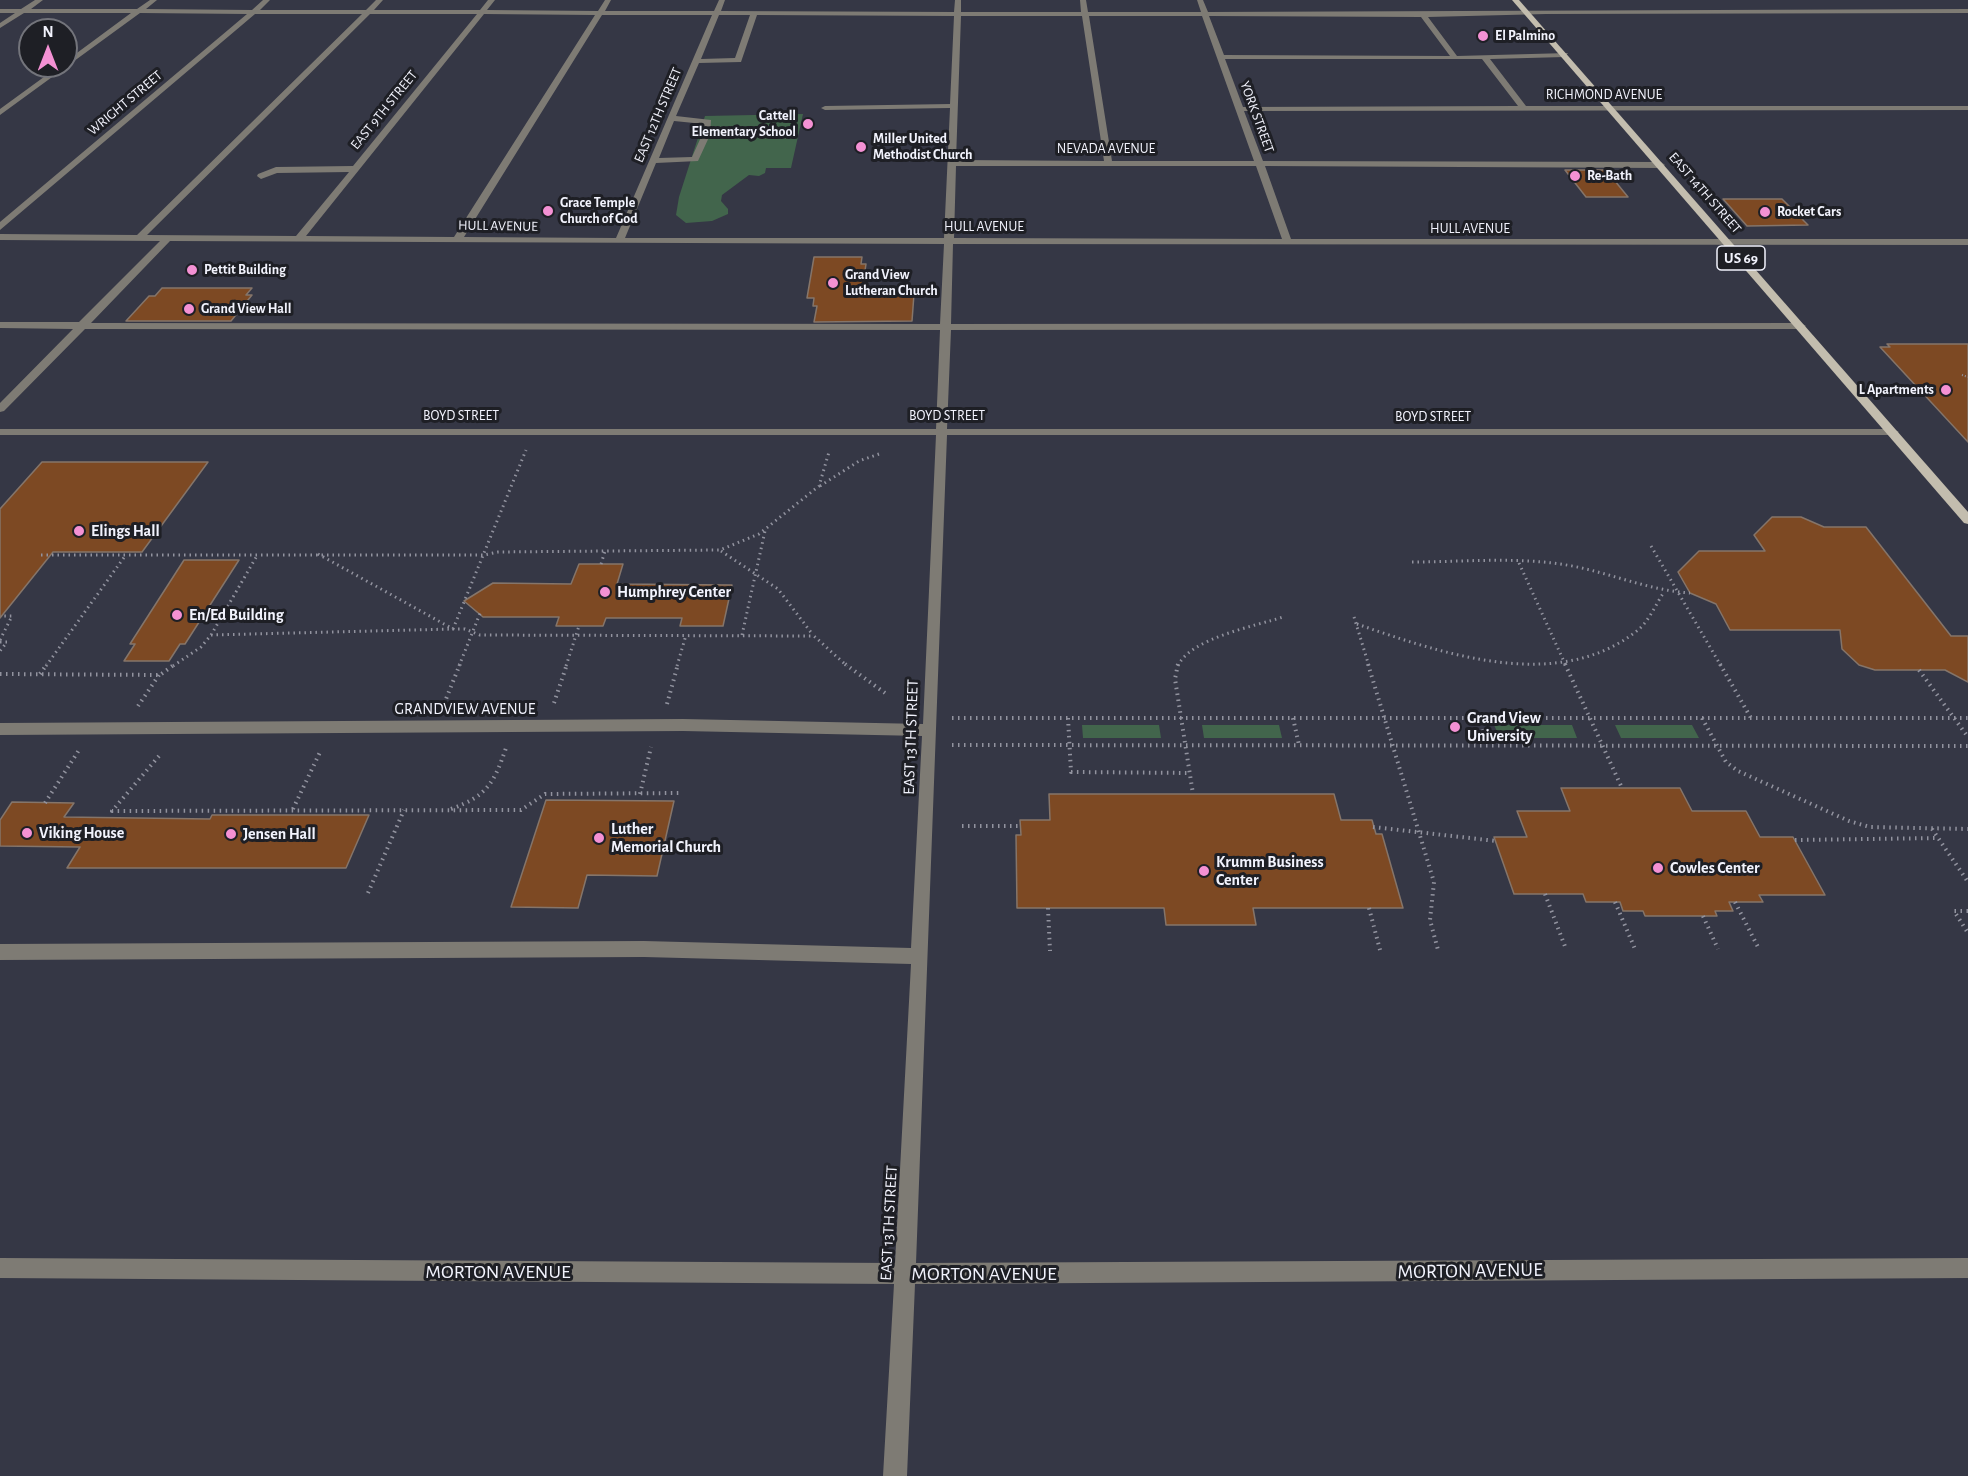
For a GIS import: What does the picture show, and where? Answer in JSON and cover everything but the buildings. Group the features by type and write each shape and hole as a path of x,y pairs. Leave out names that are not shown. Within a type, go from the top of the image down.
{"main road":[{"name":"EAST 14TH STREET","path":"1515,0 1612,108 1967,520"}],"street":[{"path":"0,26 40,0"},
{"path":"78,56 154,0"},
{"name":"WRIGHT STREET","path":"0,227 267,0"},
{"path":"140,237 380,0"},
{"name":"EAST 9TH STREET","path":"298,240 492,0"},
{"path":"458,239 608,0"},
{"name":"EAST 12TH STREET","path":"620,242 722,0"},
{"path":"1083,0 1108,162"},
{"name":"YORK STREET","path":"1200,0 1288,243"},
{"path":"0,11 754,14 958,7 1084,14 1206,15 1967,12"},
{"name":"EAST 13TH STREET","path":"894,1476 930,731 958,7"},
{"path":"696,61 738,60 754,14"},
{"path":"1423,15 1455,58"},
{"path":"1221,57 1485,58 1506,55 1565,55"},
{"path":"1485,58 1524,109"},
{"path":"0,113 47,78"},
{"path":"825,108 954,106"},
{"name":"RICHMOND AVENUE","path":"1240,109 1968,108"},
{"path":"654,160 695,159 706,135 708,122 672,118"},
{"name":"NEVADA AVENUE","path":"952,163 1661,165"},
{"path":"261,176 276,170 356,169"},
{"name":"HULL AVENUE","path":"0,237 620,242 949,240 1288,243 1968,242"},
{"path":"0,409 169,237"},
{"path":"0,325 945,328 1243,325 1801,327"},
{"name":"BOYD STREET","path":"0,432 1893,432"},
{"name":"GRANDVIEW AVENUE","path":"0,729 659,725 930,731"},
{"path":"0,952 587,949 919,956"},
{"name":"MORTON AVENUE","path":"0,1268 904,1274 1968,1268"}],"path":[{"path":"1962,375 1968,377"},
{"path":"453,628 534,431"},
{"path":"819,486 832,431"},
{"path":"41,555 484,555 498,552 720,550 765,530 819,486 859,462 884,452"},
{"path":"742,635 765,530"},
{"path":"1651,546 1751,718"},
{"path":"720,550 747,565 792,604 803,624 814,636 856,674 885,693"},
{"path":"601,564 605,551"},
{"path":"123,728 160,675 201,646 211,635 258,554"},
{"path":"318,554 453,628"},
{"path":"40,674 125,556"},
{"path":"1412,562 1557,563 1585,568 1664,592 1690,593"},
{"path":"1519,563 1622,788"},
{"path":"1356,624 1443,653 1478,660 1510,664 1564,661 1602,651 1629,638 1658,606 1664,592"},
{"path":"435,727 481,611"},
{"path":"0,651 7,642 0,641 12,616 2,616"},
{"path":"1193,794 1175,679 1177,668 1183,657 1199,646 1283,617"},
{"path":"1354,617 1434,882 1436,897 1430,913 1438,950"},
{"path":"546,726 579,626"},
{"path":"211,635 465,628 472,633 814,636"},
{"path":"640,794 686,635"},
{"path":"1919,670 1968,737"},
{"path":"0,674 160,675"},
{"path":"930,731 1068,718 1968,718"},
{"path":"1068,718 1071,772 1190,772"},
{"path":"1293,718 1299,745"},
{"path":"1478,718 1488,746"},
{"path":"1702,718 1726,762 1738,771 1849,821 1870,826 1968,829"},
{"path":"447,810 474,802 486,793 495,779 512,727"},
{"path":"45,802 93,728"},
{"path":"293,809 332,728"},
{"path":"930,731 1069,745 1968,746"},
{"path":"159,756 112,811 521,810 545,794 679,793"},
{"path":"368,893 404,810"},
{"path":"962,826 1020,826"},
{"path":"1373,826 1496,841"},
{"path":"1932,829 1968,882"},
{"path":"1795,840 1938,838"},
{"path":"1545,894 1566,949"},
{"path":"1614,903 1635,949"},
{"path":"1736,903 1759,949"},
{"path":"1048,908 1050,951"},
{"path":"1369,908 1380,950"},
{"path":"1968,911 1954,911 1968,933"},
{"path":"1702,916 1718,949"}],"green space":[{"path":"803,114 791,168 766,168 765,173 759,176 749,175 722,195 721,201 728,209 728,214 712,221 686,223 676,215 679,197 705,116"},
{"path":"1082,725 1159,725 1161,738 1083,738"},
{"path":"1202,725 1279,725 1282,738 1204,738"},
{"path":"1494,725 1572,725 1577,738 1500,738"},
{"path":"1615,725 1692,725 1699,738 1621,738"}],"place":[{"name":"El Palmino","path":"1483,36"},
{"name":"Cattell Elementary School","path":"808,124"},
{"name":"Miller United Methodist Church","path":"861,147"},
{"name":"Re-Bath","path":"1575,176"},
{"name":"Grace Temple Church of God","path":"548,211"},
{"name":"Rocket Cars","path":"1765,212"},
{"name":"Pettit Building","path":"192,270"},
{"name":"Grand View Lutheran Church","path":"833,283"},
{"name":"Grand View Hall","path":"189,309"},
{"name":"L Apartments","path":"1946,390"},
{"name":"Elings Hall","path":"79,531"},
{"name":"Humphrey Center","path":"605,592"},
{"name":"En/Ed Building","path":"177,615"},
{"name":"Grand View University","path":"1455,727"},
{"name":"Viking House","path":"27,833"},
{"name":"Jensen Hall","path":"231,834"},
{"name":"Luther Memorial Church","path":"599,838"},
{"name":"Cowles Center","path":"1658,868"},
{"name":"Krumm Business Center","path":"1204,871"}]}
